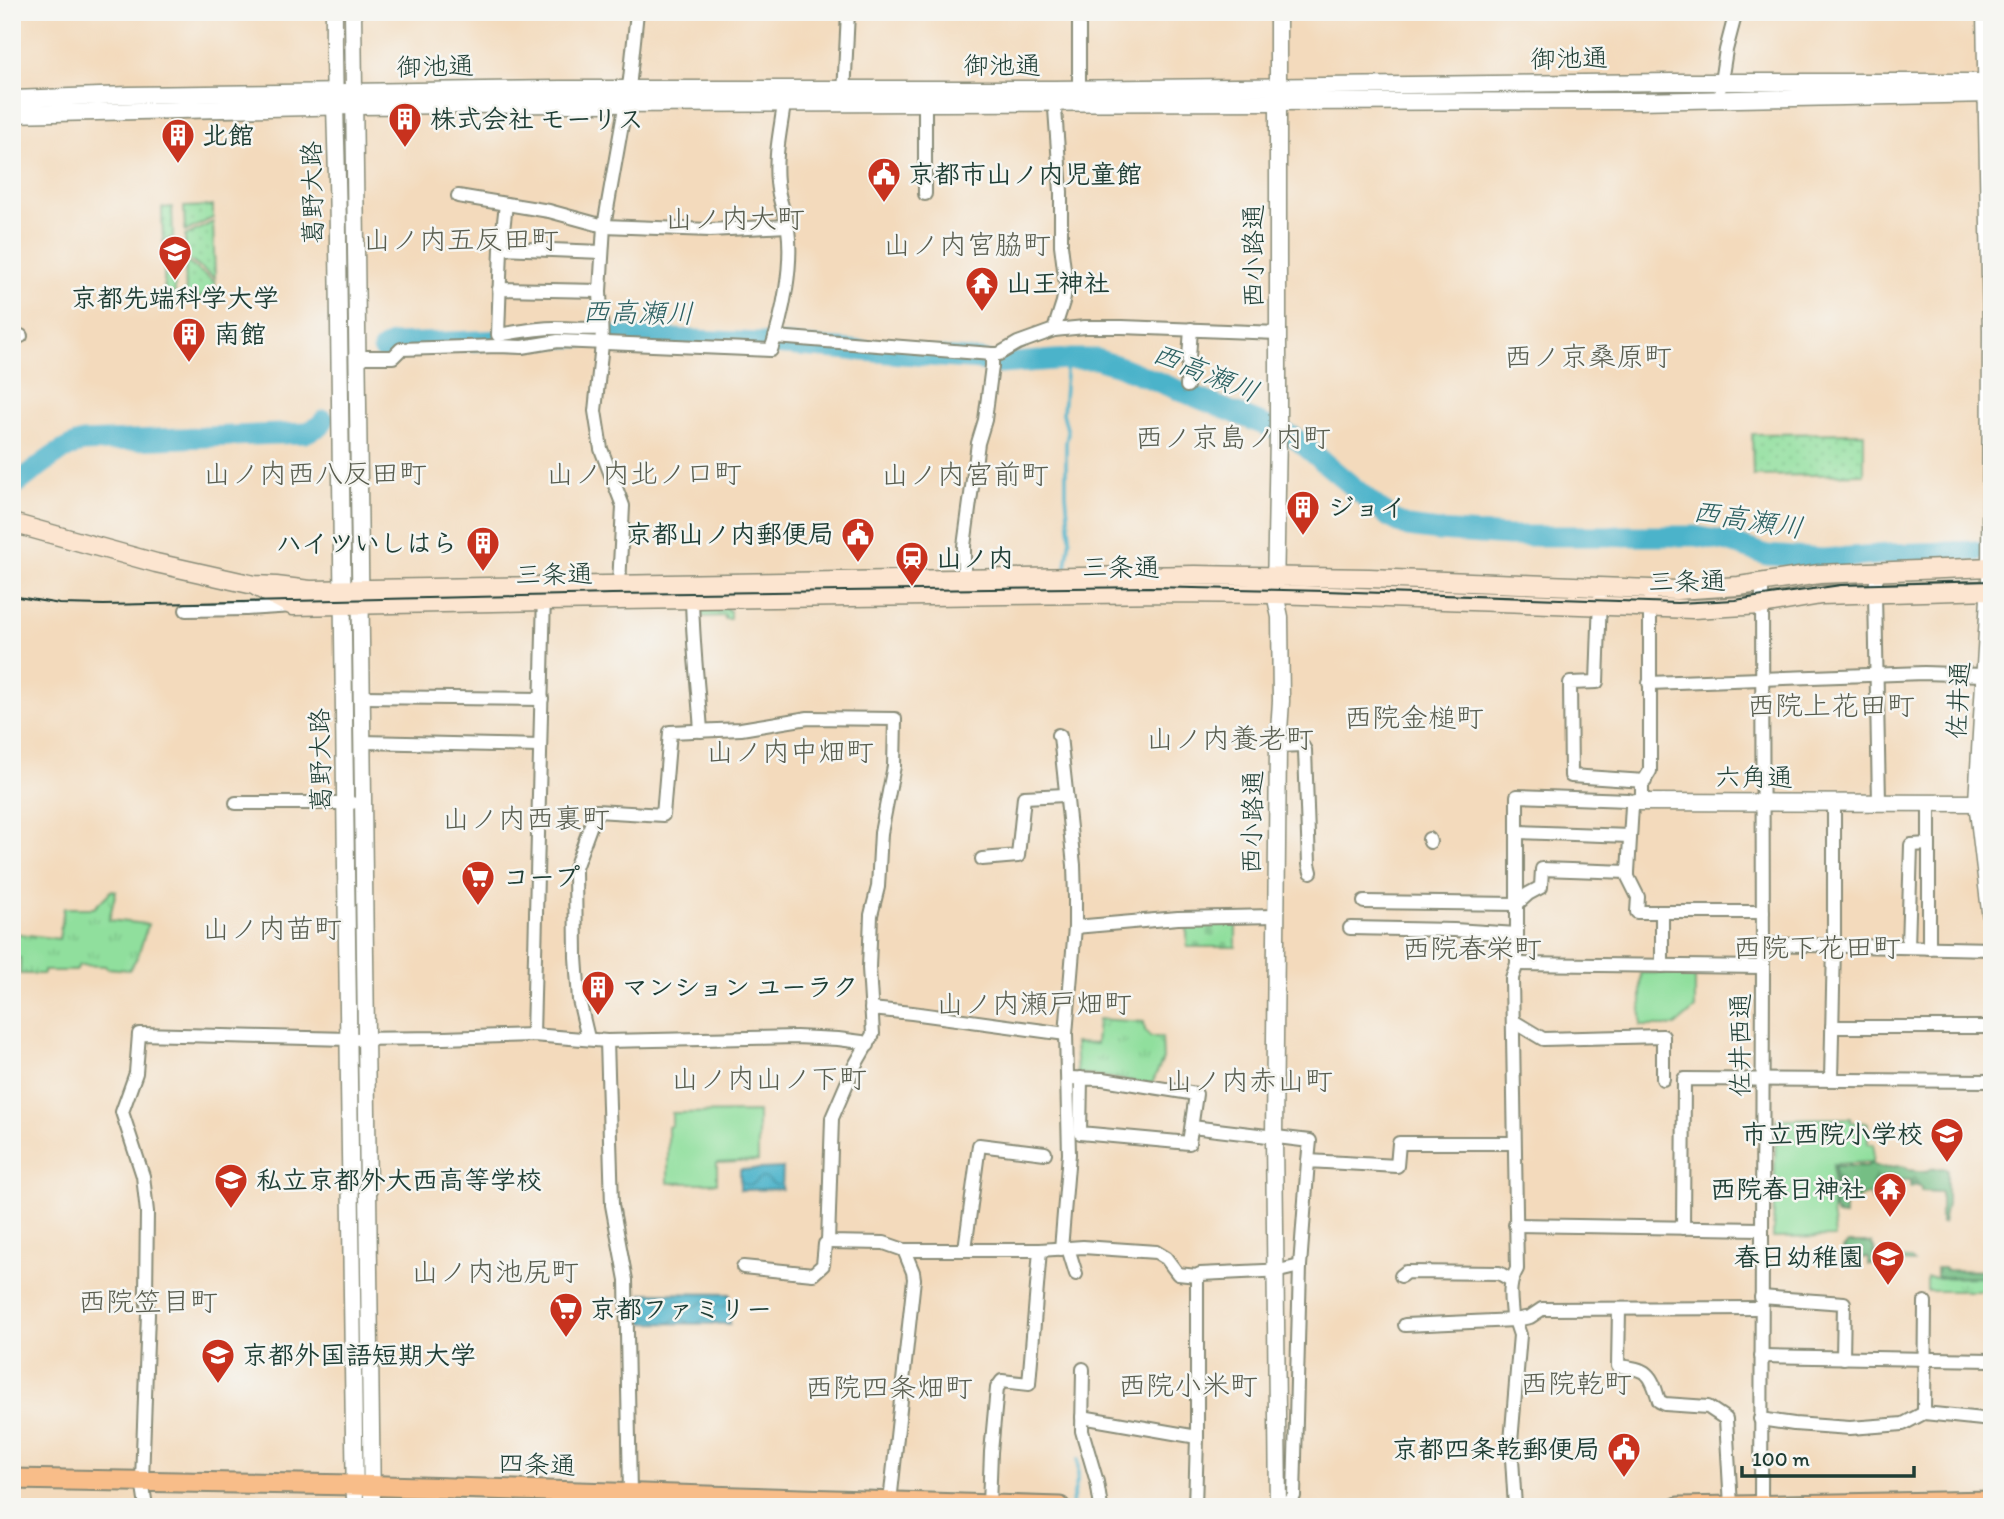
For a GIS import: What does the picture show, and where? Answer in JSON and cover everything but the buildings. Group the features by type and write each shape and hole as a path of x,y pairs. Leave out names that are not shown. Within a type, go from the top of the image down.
{"main road":[{"name":"三条通","path":"12,523 134,557 254,586 293,606 360,597 692,592 1143,593 1275,585 1710,588 1819,574 1991,567"},
{"name":"三条通","path":"544,594 619,585 692,592 964,580 1195,575 1275,585 1600,607 1693,609 1762,604 1821,595 1991,590"},
{"name":"三条通","path":"254,586 310,590 341,598"},
{"name":"四条通","path":"12,1479 363,1485 631,1500 890,1502 1060,1507"},
{"path":"1678,1507 1923,1505 1992,1501"}],"street":[{"name":"葛野大路","path":"334,12 349,1039 363,1485 372,1507"},
{"name":"葛野大路","path":"352,12 367,1039 363,1485 355,1507"},
{"path":"619,585 623,506 601,449 595,411 602,344 600,291 604,226 637,12"},
{"path":"844,96 848,12"},
{"path":"1079,12 1079,95"},
{"name":"西小路通","path":"1278,12 1278,429 1275,585 1280,617 1281,701 1275,916 1274,1136 1278,1507"},
{"path":"1720,99 1726,50 1736,12"},
{"name":"佐井通","path":"1985,12 1989,88 1991,590 1988,658 1983,675 1984,803 1992,928"},
{"name":"御池通","path":"12,100 129,95 334,99 1054,96 1721,82 1989,88"},
{"name":"御池通","path":"1278,93 1720,99 1989,88"},
{"path":"357,358 393,358 401,349 522,347 558,341 771,350 790,260 787,226 777,182 777,156 785,96"},
{"path":"925,96 925,194"},
{"path":"1054,96 1061,192 1061,245 1066,285 1054,330"},
{"name":"御池通","path":"12,114 334,99"},
{"path":"458,196 549,211 604,226 710,230 787,226"},
{"path":"506,204 501,248 498,335 534,329 601,328"},
{"path":"501,248 602,252"},
{"path":"499,289 600,291"},
{"path":"964,580 964,546 978,443 985,420 992,360 999,354 1018,343 1054,330 1100,327 1278,333"},
{"path":"1186,386 1191,329"},
{"path":"774,341 992,360"},
{"path":"1877,570 1875,593 1879,802"},
{"name":"佐井西通","path":"1761,1506 1762,583"},
{"path":"1600,587 1597,682 1570,683 1572,776 1645,781"},
{"path":"1648,589 1651,609 1651,762 1650,771 1642,784 1642,796 1632,806 1628,872 1638,897 1637,912 1763,912"},
{"path":"692,592 692,641 701,731"},
{"path":"533,1035 544,594"},
{"path":"186,610 246,610 293,606"},
{"path":"1649,683 1936,673 1983,675"},
{"path":"362,697 542,699"},
{"path":"588,1038 579,1000 575,868 597,811 663,815 670,732 741,729 808,718 895,719 894,766 881,833 878,887 871,915 869,960 873,1034 854,1067 832,1118 828,1242 825,1244 823,1265 813,1273 743,1267"},
{"path":"1058,735 1074,865 1075,927 1066,1058 1075,1078 1080,1133 1189,1143 1196,1094 1103,1079 1075,1078"},
{"path":"362,742 540,746"},
{"path":"1278,746 1302,746 1306,750 1311,872"},
{"path":"982,859 1018,856 1024,797 1065,795"},
{"name":"六角通","path":"1517,832 1517,796 1636,802 1984,803"},
{"path":"1831,1079 1834,802"},
{"path":"1929,802 1929,948"},
{"path":"236,803 363,803"},
{"path":"1515,1507 1511,1442 1520,1335 1512,1317 1511,1280 1517,1269 1513,978 1517,964 1517,832 1630,836"},
{"path":"1908,947 1911,845 1929,845"},
{"path":"1364,902 1517,904 1541,887 1542,869 1628,872"},
{"path":"1662,912 1662,966"},
{"path":"1075,927 1178,918 1275,916"},
{"path":"1350,928 1517,934"},
{"path":"1763,944 1992,949"},
{"path":"1517,964 1763,967"},
{"path":"348,976 366,976"},
{"path":"871,1009 1066,1034"},
{"path":"1513,1021 1543,1039 1663,1036 1663,1079"},
{"path":"1832,1027 1992,1027"},
{"path":"146,1507 142,1480 148,1314 147,1212 143,1176 122,1112 136,1073 139,1034 349,1039 533,1035 607,1041 818,1038 862,1042 868,1045"},
{"path":"607,1041 611,1205 626,1280 631,1500"},
{"path":"1075,1078 1065,1249 1076,1275"},
{"path":"1683,1228 1684,1079 1992,1081"},
{"path":"1192,1127 1310,1141 1300,1266 1294,1496 1286,1507"},
{"path":"1308,1161 1397,1166 1399,1143 1514,1143"},
{"path":"965,1249 979,1144 1045,1153"},
{"path":"1515,1225 1761,1229"},
{"path":"828,1242 884,1243 904,1250 1040,1251 1083,1247 1156,1252 1166,1258 1178,1274 1196,1276 1275,1271 1300,1266"},
{"path":"890,1502 914,1279 914,1272 904,1250"},
{"path":"989,1504 997,1388 1002,1381 1029,1384 1040,1251"},
{"path":"1401,1276 1406,1272 1499,1273 1511,1280"},
{"path":"1195,1507 1198,1437 1196,1276"},
{"path":"1924,1413 1925,1302"},
{"path":"1405,1325 1515,1320 1530,1317 1542,1310 1844,1303 1843,1357"},
{"path":"1619,1309 1618,1366 1643,1370 1650,1376 1659,1401 1665,1404 1707,1407 1726,1419 1731,1506"},
{"path":"1761,1356 1992,1360"},
{"path":"1083,1369 1083,1439 1097,1482 1101,1507"},
{"path":"1760,1419 1850,1427 1903,1424 1924,1413 1992,1420"},
{"path":"1082,1416 1198,1437"}],"green space":[{"path":"348,133 354,447 349,568 345,285 350,239"},
{"path":"213,206 213,218 185,232 184,207"},
{"path":"172,207 173,237 163,242 162,208"},
{"path":"213,222 215,278 185,257 185,236"},
{"path":"163,247 174,253 175,297 165,298"},
{"path":"185,261 215,282 216,297 186,297"},
{"path":"1864,433 1864,474 1753,476 1752,434"},
{"path":"698,606 727,606 730,619 725,619 725,616 698,617"},
{"path":"353,632 355,793 349,727 353,683"},
{"path":"353,815 356,816 356,967"},
{"path":"112,890 116,891 109,920 148,924 138,956 129,970 79,965 76,971 20,974 20,958 12,958 12,933 59,939 64,908 94,908"},
{"path":"1200,921 1236,921 1236,947 1187,947 1187,925 1199,925"},
{"path":"1641,973 1695,973 1695,1009 1675,1026 1641,1026"},
{"path":"1098,1019 1144,1022 1150,1037 1162,1037 1163,1059 1152,1084 1077,1073 1075,1043 1096,1044"},
{"path":"758,1112 758,1161 717,1163 717,1183 668,1183 668,1127 672,1125 672,1113"},
{"path":"1851,1118 1851,1122 1868,1123 1868,1144 1874,1145 1873,1162 1833,1164 1832,1212 1835,1237 1773,1238 1776,1119"},
{"path":"1871,1163 1879,1167 1903,1166 1909,1170 1927,1172 1930,1169 1946,1168 1947,1203 1943,1223 1941,1192 1921,1191 1918,1185 1910,1187 1910,1180 1883,1180 1883,1189 1885,1194 1891,1196 1890,1200 1884,1197 1884,1200 1877,1200 1876,1203 1867,1194 1854,1204 1847,1199 1841,1204 1845,1205 1845,1216 1837,1215 1834,1210 1835,1166 1867,1166"},
{"path":"1848,1243 1871,1243 1879,1258 1911,1259 1914,1263 1882,1262 1881,1265 1869,1265 1869,1258 1849,1258 1849,1253 1843,1249"},
{"path":"1936,1268 1992,1271 1992,1291 1988,1291 1988,1277 1936,1277"},
{"path":"1988,1277 1988,1291 1927,1291 1927,1278"}],"water":[{"path":"783,1168 782,1189 740,1190 740,1170"},
{"path":"642,1293 730,1294 730,1324 642,1323"}],"waterway":[{"name":"西高瀬川","path":"383,349 392,344 609,336 759,343 980,360 1000,364 1096,359 1294,437 1389,517 1408,527 1509,536 1695,536 1728,542 1767,555 1823,559 1976,551"},
{"path":"1066,567 1070,537 1066,494 1068,433 1063,413 1067,359"},
{"name":"西高瀬川","path":"12,487 56,455 83,442 305,433 320,426 324,420"},
{"path":"1071,1507 1078,1476 1078,1459"}],"tram line":[{"path":"12,596 60,604 104,605 612,594 1150,587 1677,603 1735,600 1841,585 1992,581"}],"place":[{"name":"株式会社 モーリス","path":"405,149"},
{"name":"北館","path":"178,165"},
{"name":"京都市山ノ内児童館","path":"884,204"},
{"name":"京都先端科学大学","path":"175,282"},
{"name":"山王神社","path":"982,313"},
{"name":"南館","path":"189,364"},
{"name":"ジョイ","path":"1303,537"},
{"name":"京都山ノ内郵便局","path":"858,564"},
{"name":"ハイツいしはら","path":"483,573"},
{"name":"山ノ内","path":"912,588"},
{"name":"コープ","path":"478,907"},
{"name":"マンション ユーラク","path":"598,1017"},
{"name":"市立西院小学校","path":"1947,1164"},
{"name":"私立京都外大西高等学校","path":"231,1210"},
{"name":"西院春日神社","path":"1890,1219"},
{"name":"春日幼稚園","path":"1888,1287"},
{"name":"京都ファミリー","path":"566,1339"},
{"name":"京都外国語短期大学","path":"218,1385"},
{"name":"京都四条乾郵便局","path":"1624,1479"}],"district":[{"name":"山ノ内大町","path":"735,218"},
{"name":"山ノ内五反田町","path":"461,239"},
{"name":"山ノ内宮脇町","path":"967,244"},
{"name":"西ノ京桑原町","path":"1588,356"},
{"name":"西ノ京島ノ内町","path":"1233,437"},
{"name":"山ノ内西八反田町","path":"315,473"},
{"name":"山ノ内北ノ口町","path":"644,473"},
{"name":"山ノ内宮前町","path":"965,474"},
{"name":"西院上花田町","path":"1831,705"},
{"name":"西院金槌町","path":"1414,717"},
{"name":"山ノ内養老町","path":"1230,738"},
{"name":"山ノ内中畑町","path":"790,751"},
{"name":"山ノ内西裏町","path":"526,818"},
{"name":"山ノ内苗町","path":"272,928"},
{"name":"西院下花田町","path":"1817,947"},
{"name":"西院春栄町","path":"1472,948"},
{"name":"山ノ内瀬戸畑町","path":"1034,1003"},
{"name":"山ノ内山ノ下町","path":"769,1078"},
{"name":"山ノ内赤山町","path":"1249,1080"},
{"name":"山ノ内池尻町","path":"495,1271"},
{"name":"西院笠目町","path":"148,1301"},
{"name":"西院乾町","path":"1576,1383"},
{"name":"西院小米町","path":"1188,1385"},
{"name":"西院四条畑町","path":"889,1387"}]}
